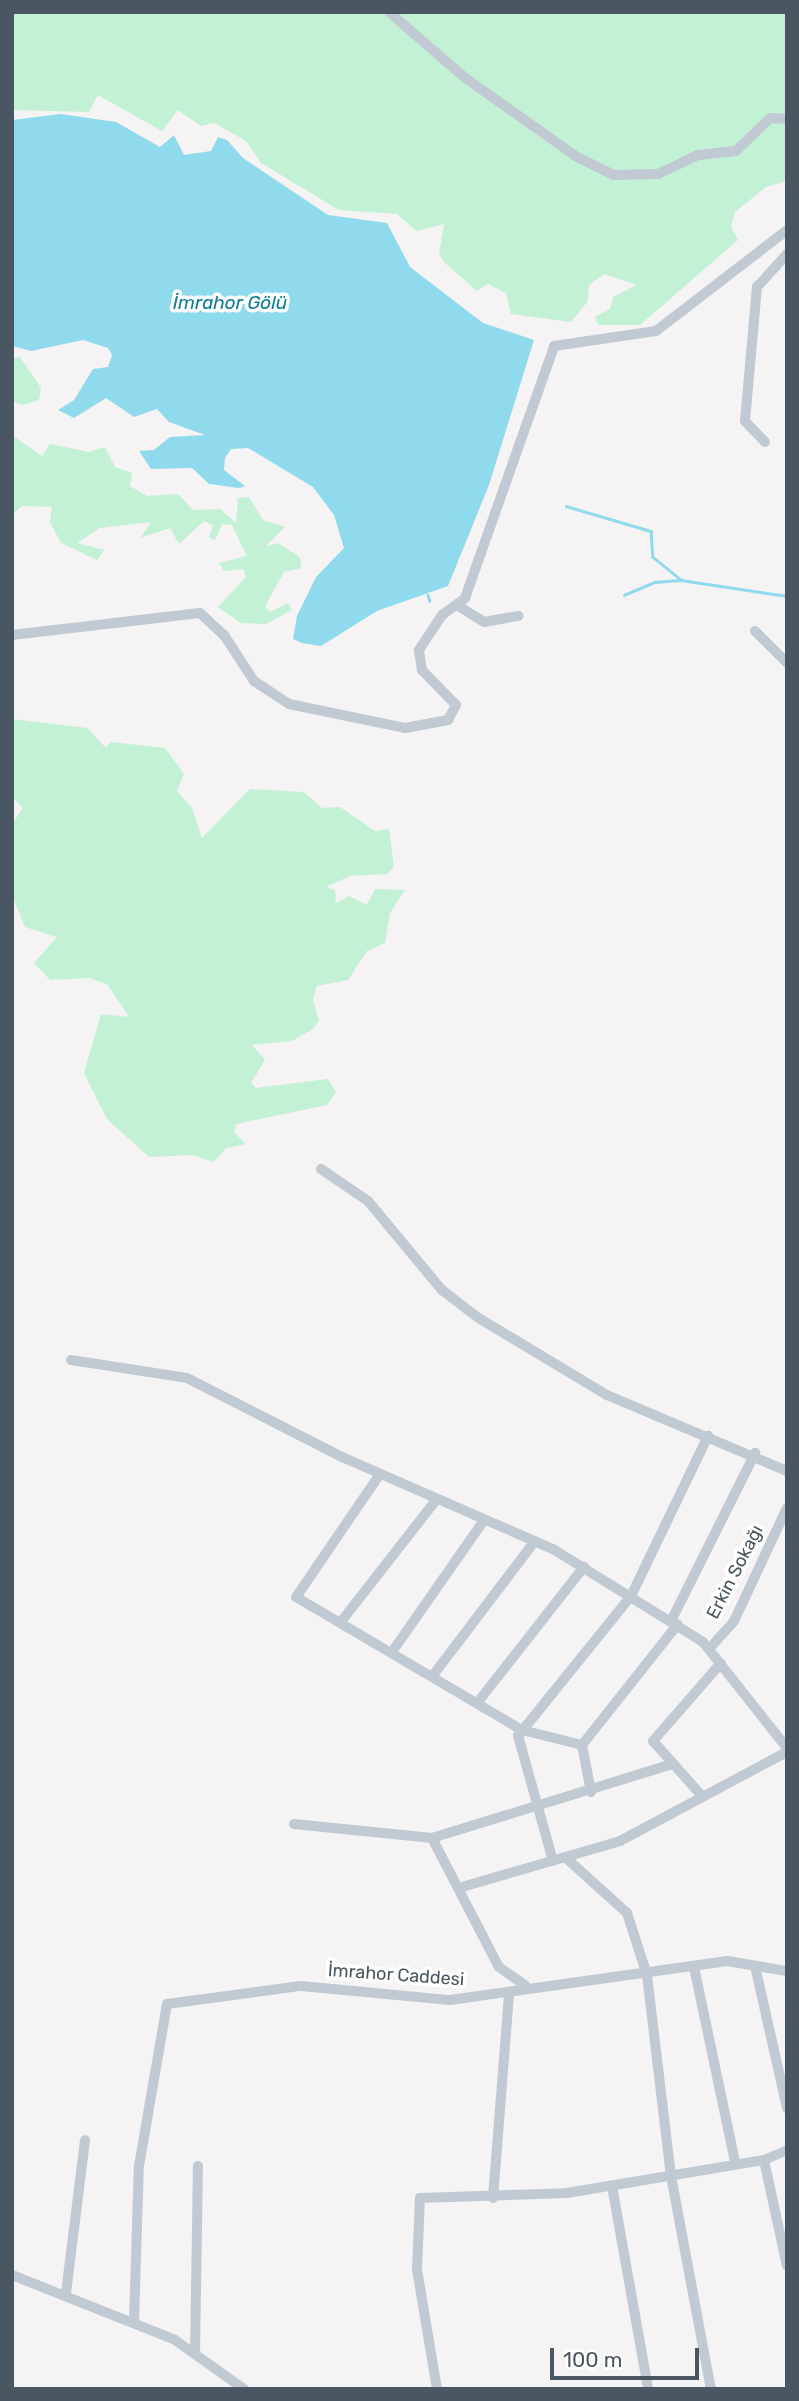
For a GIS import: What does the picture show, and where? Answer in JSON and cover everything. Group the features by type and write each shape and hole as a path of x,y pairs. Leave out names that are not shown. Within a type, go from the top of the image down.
{"street":[{"path":"389,12 464,77 577,157 614,175 659,174 698,155 736,151 770,118 787,119"},
{"path":"12,635 201,613 269,693 306,709 405,728 440,724 456,711 453,698 419,662 428,633 442,615 460,607 554,346 656,331 787,230"},
{"path":"765,442 746,421 757,287 787,254"},
{"path":"460,607 484,622 518,616"},
{"path":"755,631 787,663"},
{"path":"321,1169 368,1201 442,1290 477,1317 607,1395 755,1453 787,1471"},
{"path":"71,1360 187,1378 342,1457 535,1541 584,1567 675,1622 709,1649 787,1750 620,1841 462,1887"},
{"path":"553,1861 518,1736 631,1596 708,1436"},
{"path":"592,1791 582,1745 675,1622 755,1453"},
{"path":"380,1474 296,1597 434,1674 522,1730 582,1745"},
{"path":"340,1623 436,1500"},
{"name":"Erkin Sokağı","path":"709,1649 734,1621 787,1508"},
{"path":"392,1652 484,1520"},
{"path":"434,1674 535,1541"},
{"path":"478,1702 584,1567"},
{"path":"701,1795 653,1741 721,1664"},
{"path":"294,1824 432,1838 673,1764"},
{"path":"432,1838 462,1887 499,1967 525,1985"},
{"path":"565,1857 627,1913 647,1975 671,2176 711,2389"},
{"name":"İmrahor Caddesi","path":"134,2321 139,2166 167,2004 301,1986 450,2000 509,1993 525,1985 647,1975 726,1961 787,1971"},
{"path":"755,1966 787,2108"},
{"path":"694,1967 734,2162"},
{"path":"493,2198 509,1993"},
{"path":"66,2293 85,2140"},
{"path":"438,2389 417,2269 420,2198 493,2198 612,2186 734,2162 764,2160 787,2150"},
{"path":"764,2160 787,2266"},
{"path":"195,2354 198,2166"},
{"path":"612,2186 649,2389"},
{"path":"12,2275 66,2293 134,2321 195,2354 244,2389"}],"green space":[{"path":"12,12 787,12 787,181 766,187 735,212 731,227 738,240 640,325 598,325 595,317 610,309 613,297 637,285 604,274 589,285 588,301 571,322 511,314 506,293 488,284 477,291 445,263 439,254 444,224 416,231 397,214 339,210 261,163 246,141 214,123 201,126 178,110 162,131 98,95 89,112 12,110"},
{"path":"20,357 41,388 39,400 22,405 12,401 12,358"},
{"path":"12,435 42,456 50,444 89,452 105,447 115,467 132,473 130,486 147,496 178,494 193,510 220,509 236,523 238,498 249,497 263,520 285,527 266,546 278,543 300,557 301,568 284,572 265,606 270,612 288,603 292,610 266,624 241,623 218,607 246,577 243,569 224,571 219,563 247,556 232,525 222,524 215,540 209,537 213,525 204,521 179,544 170,528 140,538 151,522 100,528 77,543 104,550 97,560 61,543 50,522 52,507 22,506 12,515"},
{"path":"12,719 87,728 106,748 111,742 165,748 184,774 177,791 192,808 202,838 250,789 304,792 322,808 340,807 375,831 389,829 394,867 387,874 350,876 326,887 335,890 336,903 349,896 367,905 375,889 405,890 390,913 385,943 367,951 348,980 317,986 313,1000 319,1020 313,1029 292,1041 252,1045 265,1060 251,1083 256,1088 328,1079 336,1092 327,1105 236,1124 234,1132 246,1144 226,1148 214,1162 192,1155 149,1157 107,1119 84,1073 101,1014 129,1017 108,985 90,978 50,980 34,963 57,937 25,927 12,895 12,824 23,808 12,797"}],"water":[{"name":"İmrahor Gölü","path":"61,114 116,122 160,147 174,135 184,155 211,151 218,137 227,140 243,158 328,215 387,223 410,267 483,323 534,340 489,485 448,586 377,611 321,646 293,639 297,616 316,577 344,548 334,515 313,487 248,448 231,449 225,458 224,470 245,486 239,488 209,484 192,468 151,469 139,451 154,450 170,437 205,435 169,422 157,409 134,417 106,398 74,418 58,410 74,400 93,369 108,367 112,355 108,348 83,340 31,351 12,346 12,120"}],"waterway":[{"path":"566,506 651,531 653,557 681,580 787,596"},
{"path":"624,595 654,582 681,580"},
{"path":"428,595 430,601"}]}
